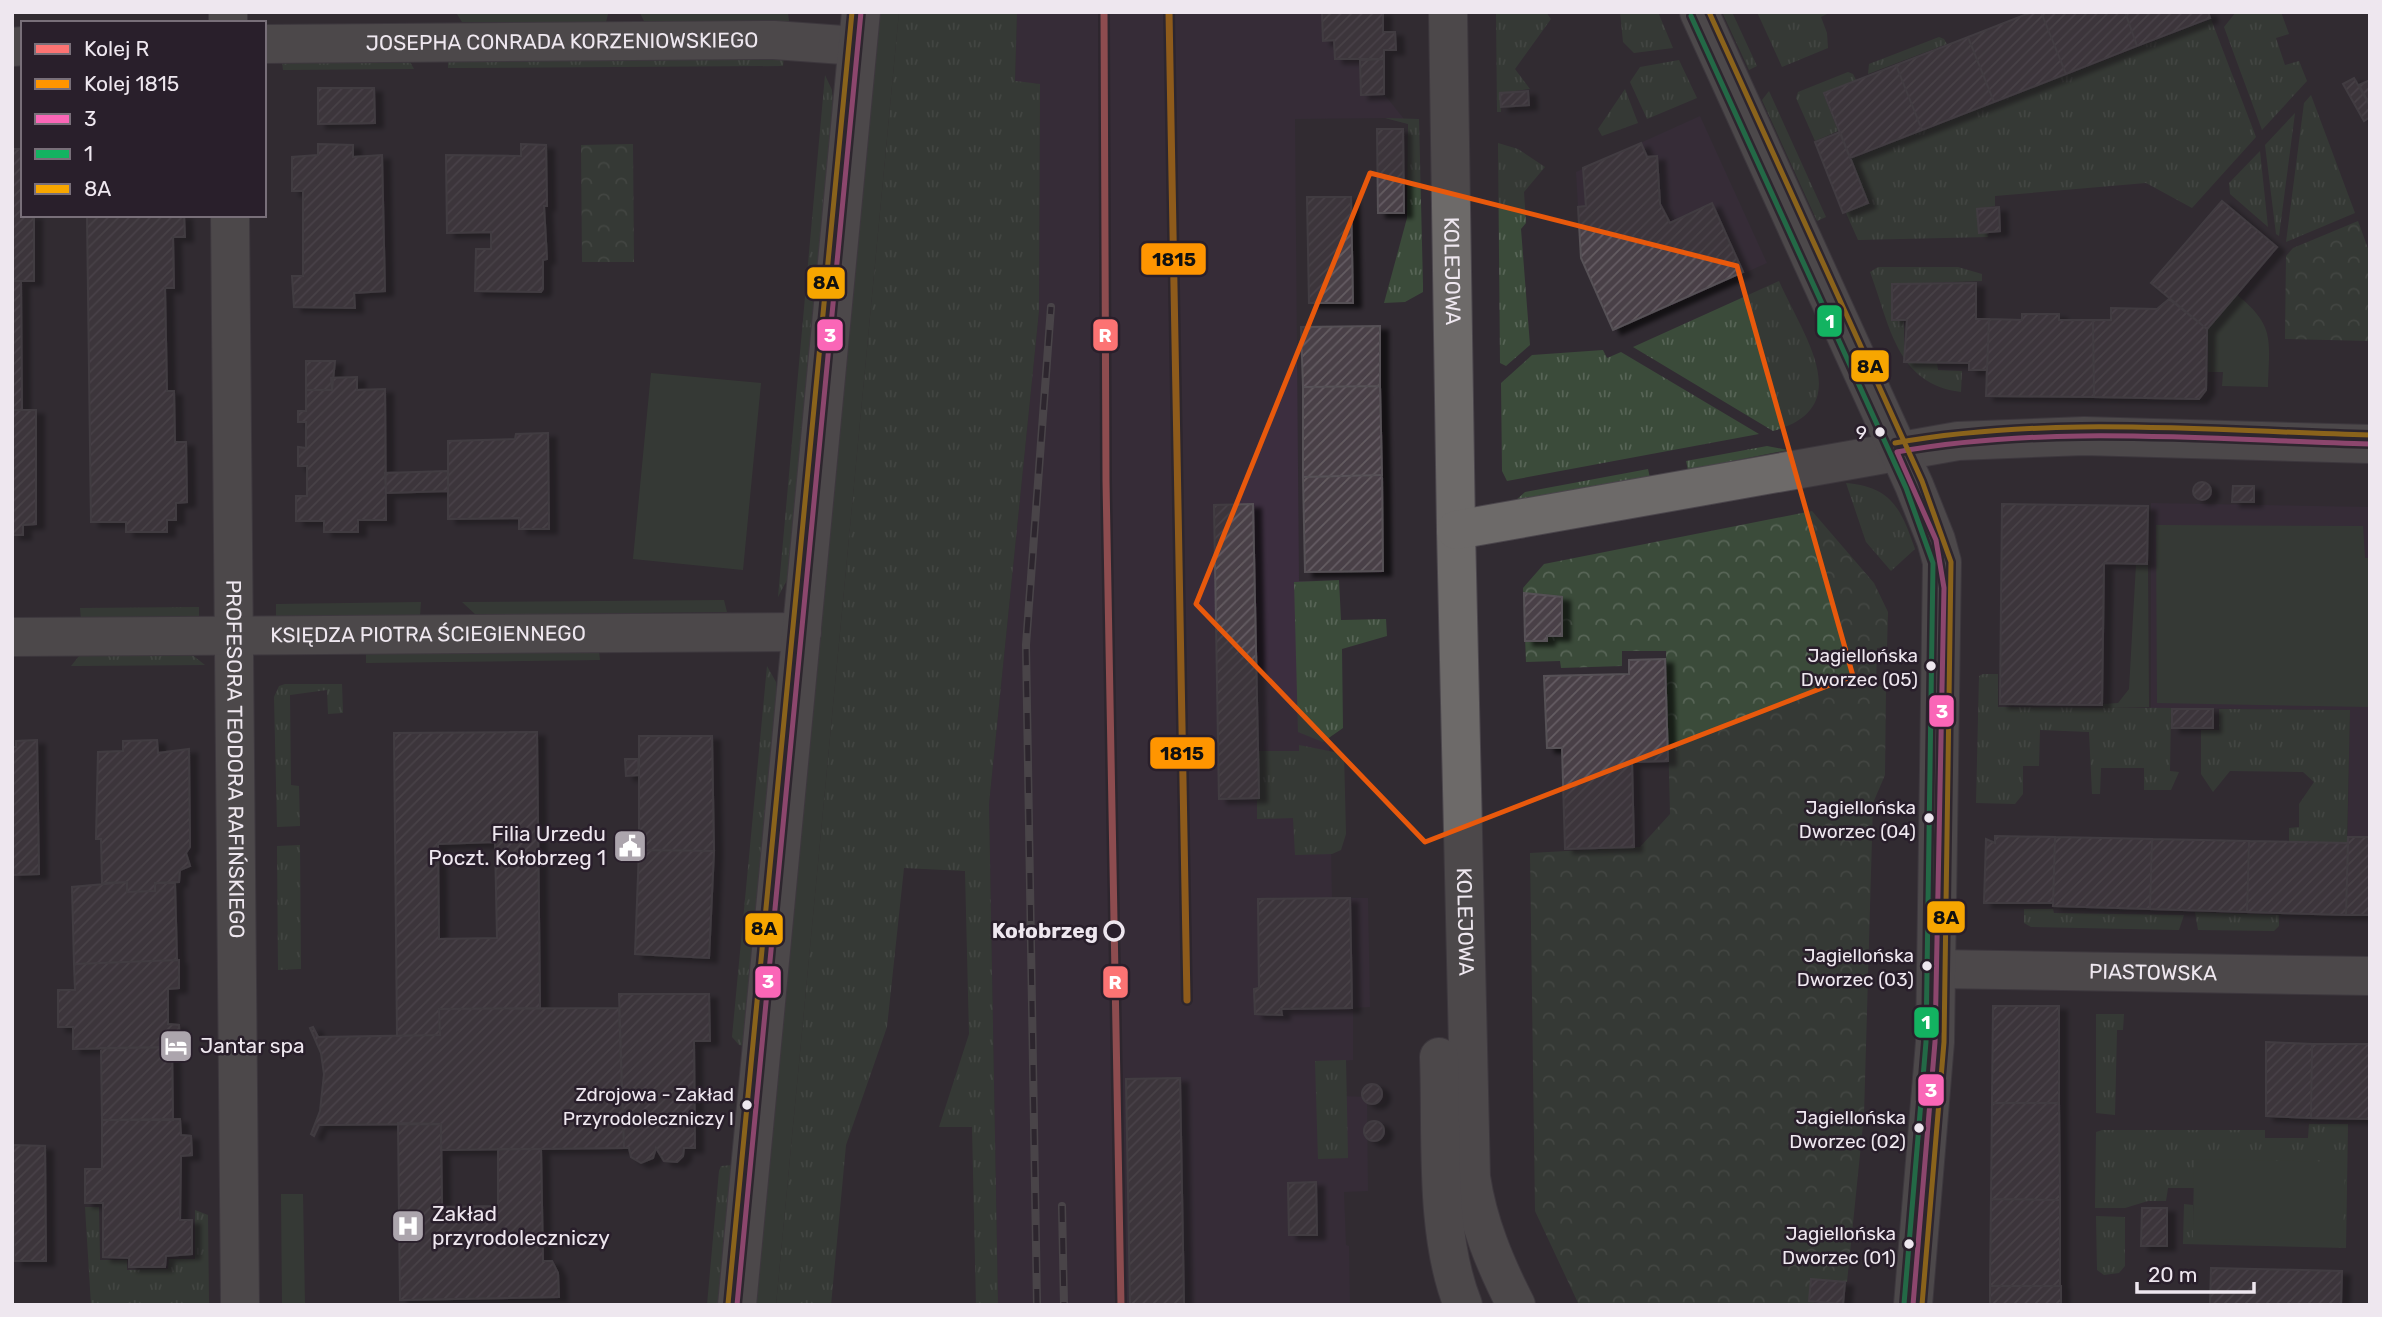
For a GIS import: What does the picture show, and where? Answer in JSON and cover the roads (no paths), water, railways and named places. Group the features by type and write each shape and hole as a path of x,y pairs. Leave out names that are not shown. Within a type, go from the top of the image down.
{"street":[{"name":"KOLEJOWA","path":"1448,12 1456,530 1453,1059 1444,1212 1451,1262 1464,1305"},
{"path":"1699,12 1932,527 1942,562 1935,1042 1913,1305"},
{"path":"737,1305 859,29"},
{"name":"JOSEPHA CONRADA KORZENIOWSKIEGO","path":"266,44 774,40 859,29"},
{"name":"PROFESORA TEODORA RAFIŃSKIEGO","path":"230,217 240,1305"},
{"path":"1456,530 1958,441 2084,436 2370,444"},
{"name":"KSIĘDZA PIOTRA ŚCIEGIENNEGO","path":"12,638 802,632"},
{"name":"PIASTOWSKA","path":"1936,970 2370,976"},
{"name":"KOLEJOWA","path":"1453,1059 1475,1208 1490,1250 1516,1305"}],"railway":[{"path":"1037,1305 1026,645 1051,307"},
{"path":"1062,1206 1064,1305"}],"rail line":[{"name":"R","path":"1104,12 1106,481 1121,1305"},
{"name":"1815","path":"1169,12 1187,1000"}],"place":[{"name":"9","path":"1880,432"},
{"name":"Jagiellońska Dworzec (05)","path":"1931,666"},
{"name":"Jagiellońska Dworzec (04)","path":"1929,818"},
{"name":"Filia Urzedu Poczt. Kołobrzeg 1","path":"630,846"},
{"name":"Kołobrzeg","path":"1114,931"},
{"name":"Jagiellońska Dworzec (03)","path":"1927,966"},
{"name":"Jantar spa","path":"176,1046"},
{"name":"Zdrojowa - Zakład Przyrodoleczniczy I","path":"747,1105"},
{"name":"Jagiellońska Dworzec (02)","path":"1919,1128"},
{"name":"Zakład przyrodoleczniczy","path":"408,1226"},
{"name":"Jagiellońska Dworzec (01)","path":"1909,1244"}]}
